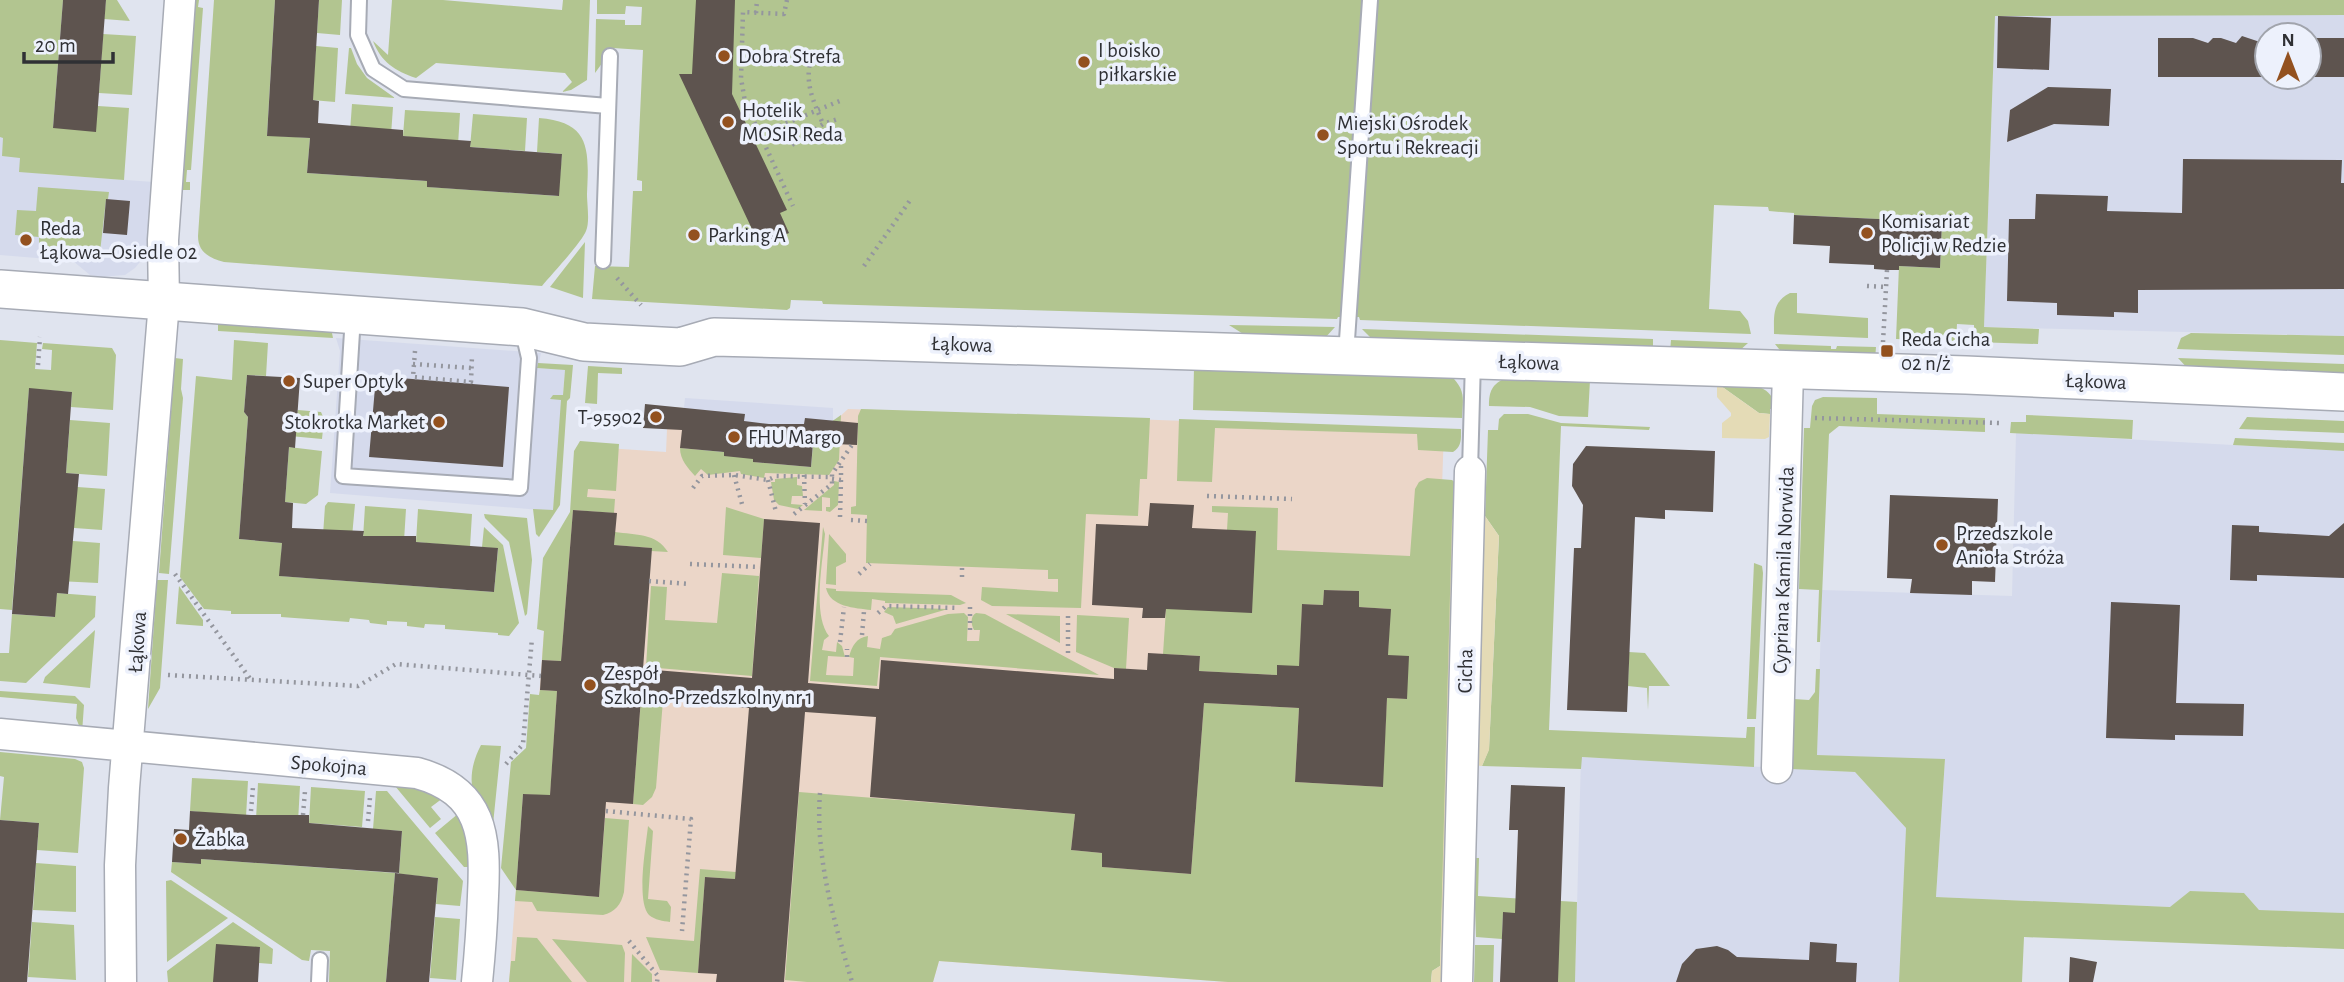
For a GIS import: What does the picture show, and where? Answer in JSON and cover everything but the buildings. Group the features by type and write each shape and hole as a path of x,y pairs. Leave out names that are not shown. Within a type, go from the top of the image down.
{"street":[{"path":"164,302 163,240 180,0"},
{"name":"Łąkowa","path":"0,289 522,327 585,319 681,325 714,337 1966,375 2344,392"},
{"name":"Łąkowa","path":"121,982 120,865 164,302"},
{"name":"Cypriana Kamila Norwida","path":"1777,768 1788,371"},
{"name":"Cicha","path":"1457,982 1470,471"},
{"name":"Spokojna","path":"0,734 417,773 438,779 466,803 481,829 484,875 477,982"}],"lane":[{"path":"359,0 358,35 373,69 404,89 608,106"},
{"path":"1346,357 1370,0"},
{"path":"603,261 610,56"},
{"path":"353,316 343,476 520,488 529,358 522,327"},
{"name":"Cicha","path":"1470,471 1473,360"},
{"path":"319,982 320,960"}],"path":[{"path":"756,13 757,0"},
{"path":"788,0 784,13 743,12 741,78 745,102 793,206"},
{"path":"813,52 807,75 823,124"},
{"path":"760,134 842,100"},
{"path":"792,145 823,124 838,119"},
{"path":"864,266 911,199"},
{"path":"603,261 641,305"},
{"path":"1883,343 1887,270"},
{"path":"1867,286 1886,287"},
{"path":"38,365 40,337"},
{"path":"415,351 412,377 443,381 471,382 472,355"},
{"path":"413,364 471,369"},
{"path":"443,381 444,366"},
{"path":"1808,418 2001,423"},
{"path":"794,514 831,484 854,442"},
{"path":"839,517 842,460"},
{"path":"693,488 702,476 734,475 768,480 776,476 804,475 841,480"},
{"path":"734,475 742,504"},
{"path":"804,475 805,505"},
{"path":"768,480 776,512"},
{"path":"1207,496 1292,499"},
{"path":"851,520 867,521"},
{"path":"690,564 760,567"},
{"path":"859,574 870,564"},
{"path":"962,567 962,577"},
{"path":"175,574 251,680"},
{"path":"649,581 689,584"},
{"path":"878,613 886,606 959,608"},
{"path":"840,642 844,607"},
{"path":"970,607 970,632"},
{"path":"862,635 863,611"},
{"path":"1068,612 1068,653"},
{"path":"506,764 523,744 532,638"},
{"path":"847,649 847,657"},
{"path":"168,675 359,687 396,664 541,676"},
{"path":"251,811 253,777"},
{"path":"303,815 306,781"},
{"path":"369,821 371,786"},
{"path":"820,793 818,817 831,912 852,982"},
{"path":"606,811 691,819 682,931"},
{"path":"629,940 658,976 657,982"}],"shaded area":[{"path":"1995,15 2344,15 2344,336 1984,327"},
{"path":"0,119 20,158 43,174 154,182 148,244 144,257 135,268 125,275 100,277 90,275 73,261 0,255"},
{"path":"336,338 541,353 538,368 565,370 553,511 330,493 340,351"},
{"path":"685,398 833,408 833,423 814,435 811,467 753,462 680,448"},
{"path":"668,407 684,408 681,448 754,462 811,467 833,423 848,409 1444,430 1428,883 1228,982 939,961 933,982 509,982 523,794 532,794 544,630 563,632 577,446 666,452"},
{"path":"2016,433 2344,451 2344,913 2259,910 2244,893 2190,891 2171,907 1936,897 1945,760 1817,755 1822,590 2012,596"},
{"path":"1581,757 1855,772 1906,828 1899,982 1575,982"}],"green space":[{"path":"0,0 63,0 53,128 98,106 129,108 124,180 19,172 20,158 2,156"},
{"path":"106,0 117,0 130,21 104,19"},
{"path":"194,0 199,0 198,7 203,8 191,170 187,170 186,182 190,182 190,190 180,190"},
{"path":"214,0 275,0 267,135 310,138 307,173 427,181 429,187 558,196 562,154 537,152 539,118 556,121 569,125 578,132 586,152 588,218 583,236 542,286 224,262 209,256 202,250 198,236"},
{"path":"319,0 342,0 340,35 317,33"},
{"path":"392,0 443,0 562,10 563,0 590,0 587,80 562,92 572,82 565,73 436,63 416,78 408,75 385,60 373,41 388,55"},
{"name":"Miejski Ośrodek Sportu i Rekreacji","path":"597,0 2344,0 2344,15 1995,16 1984,327 2039,329 2038,344 1974,342 1974,325 1957,324 1956,341 1896,339 1899,266 1940,268 1942,222 1794,215 1769,211 1768,207 1714,205 1709,309 1740,311 1748,321 1751,334 1360,320 1359,317 1337,319 823,304 822,301 791,300 787,310 592,299 595,266 629,267 633,191 642,191 642,181 637,180 643,50 613,48 595,73 596,19 625,20 625,25 641,25 642,7 626,6 625,14 597,14"},
{"path":"103,34 136,36 132,95 99,93"},
{"path":"316,46 338,48 335,102 312,100"},
{"path":"349,48 367,78 395,98 345,94"},
{"path":"352,104 393,107 391,135 350,132"},
{"path":"405,110 460,113 458,145 403,136"},
{"path":"473,114 527,118 525,151 470,147"},
{"path":"38,187 109,192 100,252 39,247 39,237 15,235 17,210 36,211"},
{"path":"585,242 583,298 550,287"},
{"path":"1790,293 1797,293 1797,313 1868,318 1868,338 1774,334 1777,305"},
{"path":"218,319 326,329 332,333 333,338 218,331"},
{"path":"1229,325 1335,327 1325,338 1248,337"},
{"path":"1362,329 1653,339 1653,352 1372,339"},
{"path":"2191,333 2344,336 2344,355 2177,349 2181,338"},
{"path":"0,340 37,343 35,369 51,370 52,350 42,349 43,343 112,348 116,355 113,410 71,407 72,392 29,389 12,610 0,609"},
{"path":"234,340 268,343 266,376 247,375 244,412 248,417 239,539 282,543 280,576 494,592 498,549 482,547 484,527 503,545 519,623 509,636 445,629 445,625 425,624 424,628 407,626 407,622 387,621 387,625 350,618 349,622 281,617 281,614 231,614 231,611 204,609 180,577 196,376 232,380"},
{"path":"1671,340 1748,343 1738,352 1670,352"},
{"path":"1775,344 1831,346 1831,349 1836,349 1837,346 1876,347 1875,360 1783,354"},
{"path":"175,358 183,359 183,398 169,574 159,573"},
{"path":"2178,358 2344,364 2344,377 2190,371"},
{"path":"538,363 573,365 570,398 567,401 560,505 539,537 536,534 533,509 553,510 561,400 550,399 553,395 563,395 565,370 537,368"},
{"path":"588,366 622,368 622,374 598,373 597,404 585,403"},
{"path":"1194,368 1450,375 1461,390 1462,418 1193,410"},
{"path":"1506,378 1590,380 1588,417 1559,416 1530,407 1489,406 1492,389"},
{"path":"1721,386 1755,386 1768,393 1777,409 1770,409 1770,414 1759,413"},
{"path":"1823,397 1877,398 1877,414 1985,418 1985,432 1839,426 1829,434 1820,642 1817,642 1819,590 1799,589 1804,428 1810,428 1815,400"},
{"path":"861,409 1150,418 1147,479 1140,479 1138,516 1086,514 1081,608 992,606 981,600 982,587 1058,592 1058,579 1048,579 1048,570 866,563 867,515 851,514 851,507 856,506 858,416"},
{"path":"298,410 321,412 324,419 322,439 290,436"},
{"path":"1504,414 1528,414 1561,423 1650,427 1649,430 1561,426 1549,730 1746,738 1747,727 1755,727 1754,767 1582,757 1581,769 1482,766 1489,749 1499,536 1485,516 1488,430 1498,430 1499,419"},
{"path":"841,415 839,460 829,475 765,473 764,478 741,474 740,471 708,475 701,469 695,476 680,452 680,448 724,452 753,458 754,462 811,467 814,434"},
{"path":"2026,415 2133,420 2132,439 2010,433 2011,422 2026,422"},
{"path":"2247,417 2344,421 2344,433 2239,429"},
{"path":"1179,419 1461,429 1461,439 1453,452 1418,450 1417,434 1215,428 1212,482 1177,481"},
{"path":"70,420 110,423 107,476 66,473"},
{"path":"2235,438 2344,443 2344,451 2233,445"},
{"path":"580,441 619,444 616,491 588,489 587,497 615,499 614,513 573,510 561,661 542,660 544,631 537,629 543,558 570,512 574,451"},
{"path":"289,447 322,451 318,495 306,504 285,502"},
{"path":"797,477 797,485 802,486 803,496 792,496 791,504 803,505 798,509 779,505 774,500 771,482 775,482 775,479"},
{"path":"1427,478 1452,480 1456,483 1440,966 1432,971 1431,982 1228,982 939,961 933,982 785,980 799,792 1075,814 1071,850 1102,853 1102,867 1191,874 1204,703 1299,708 1295,782 1382,787 1387,698 1407,699 1388,655 1390,609 1359,607 1359,591 1324,590 1323,605 1302,604 1299,677 1277,665 1277,675 1199,671 1200,656 1163,654 1166,609 1227,530 1228,513 1212,512 1212,506 1278,508 1277,550 1410,556 1415,489 1419,482"},
{"path":"834,481 839,482 838,505 830,512 826,511 826,507 830,507 830,498 822,497 822,511 804,510 834,485"},
{"path":"64,486 105,489 102,530 61,527"},
{"path":"328,502 355,504 352,537 323,535 325,506"},
{"path":"365,506 406,509 404,541 363,538"},
{"path":"726,507 764,519 761,558 723,555"},
{"path":"418,509 472,514 470,547 416,542"},
{"path":"484,514 527,518 532,560 525,616 509,542"},
{"path":"823,527 825,534 820,602 824,627 829,636 824,640 822,650 836,652 837,642 842,646 845,657 828,656 826,675 853,676 854,658 849,657 853,646 860,639 868,636 867,647 880,649 882,638 891,635 895,629 948,614 964,613 968,617 967,641 979,641 980,630 974,630 972,623 976,613 985,614 1099,675 880,657 877,686 810,681"},
{"path":"615,532 651,538 658,541 668,552 614,545"},
{"path":"829,534 846,554 846,562 836,567 836,585 826,584"},
{"path":"60,540 100,543 98,583 58,581"},
{"path":"1754,563 1762,566 1763,573 1756,719 1747,719"},
{"path":"722,573 759,576 752,676 646,667 651,586 667,587 665,620 717,623"},
{"path":"157,580 168,580 160,688 148,709"},
{"path":"179,586 203,620 203,626 176,624"},
{"path":"826,588 836,591 951,595 966,603 885,603 872,599 871,610 838,603 828,594"},
{"path":"57,593 96,596 95,617 26,683 0,681 0,653 9,653 12,614 54,617"},
{"path":"888,607 948,609 896,624 893,616 884,612"},
{"path":"1006,614 1060,616 1060,643"},
{"path":"1077,615 1129,618 1126,669 1114,668 1076,652"},
{"path":"95,630 90,688 43,683 45,677"},
{"path":"1629,652 1645,653 1670,686 1649,686 1648,710 1647,688 1628,686"},
{"path":"1816,669 1820,669 1817,755 1945,759 1936,897 2170,907 2190,891 2244,893 2259,910 2344,913 2344,949 2024,937 2022,982 1899,982 1906,828 1855,772 1791,769 1794,699 1809,700 1815,692"},
{"path":"540,690 557,691 550,796 523,794 516,890 501,868 511,762 526,748 530,694 539,695"},
{"path":"0,691 75,696 84,705 82,733 76,718 77,704 0,697"},
{"path":"641,699 663,700 656,788 652,797 643,805 633,804"},
{"path":"481,745 501,746 491,844 473,795 472,771"},
{"path":"0,752 75,759 82,762 84,768 78,853 37,850 39,823 0,820 4,777 0,776"},
{"path":"192,778 248,781 246,817 190,811"},
{"path":"258,783 300,786 298,822 256,819"},
{"path":"395,786 419,789 443,798 431,807 441,819 430,828"},
{"path":"311,787 365,791 362,827 309,823"},
{"path":"376,791 387,791 463,881 460,906 436,904 438,878 399,874 402,831 373,829"},
{"path":"459,813 467,824 472,867 464,867 435,833"},
{"path":"605,818 629,820 624,892 619,904 611,912 603,915 537,911 532,902 515,901 516,890 599,897"},
{"path":"648,826 653,831 648,899 667,901 671,907 670,922 651,917 645,908 642,886"},
{"path":"1467,858 1479,858 1478,896 1577,902 1575,982 1558,982 1521,913 1503,913 1502,939 1476,937 1475,908 1465,901"},
{"path":"201,859 395,873 386,982 329,982 330,951 311,950 309,961 302,960 171,872 172,862 201,864"},
{"path":"36,863 76,866 76,912 33,910"},
{"path":"700,869 736,872 735,879 705,877 698,973 660,970 646,937 694,941"},
{"path":"171,880 228,918 167,962 166,881"},
{"path":"435,917 460,919 456,980 430,978"},
{"path":"32,922 74,925 76,980 28,977"},
{"path":"233,922 273,949 272,964 259,963 260,947 213,982 168,982 167,971"},
{"path":"517,937 537,938 572,982 509,982 511,961 515,961"},
{"path":"552,939 622,945 625,953 624,982 587,982"},
{"path":"1475,945 1494,945 1493,982 1474,982"},
{"path":"632,954 652,974 652,982 631,982"}],"sand":[{"path":"1717,386 1721,386 1759,413 1770,414 1769,437 1722,438 1722,423 1731,413 1717,397"},
{"path":"1458,515 1449,982 1431,982 1432,971 1440,966 1452,520"},
{"path":"1485,516 1499,536 1489,750 1482,766 1471,765 1478,526"}],"place":[{"name":"Dobra Strefa","path":"724,56"},
{"name":"I boisko piłkarskie","path":"1084,62"},
{"name":"Hotelik MOSiR Reda","path":"728,122"},
{"name":"Miejski Ośrodek Sportu i Rekreacji","path":"1323,135"},
{"name":"Komisariat Policji w Redzie","path":"1867,233"},
{"name":"Parking A","path":"694,235"},
{"name":"Reda Łąkowa–Osiedle 02","path":"26,240"},
{"name":"Reda Cicha 02 n/ż","path":"1887,351"},
{"name":"Super Optyk","path":"289,381"},
{"name":"T-95902","path":"656,417"},
{"name":"Stokrotka Market","path":"439,422"},
{"name":"FHU Margo","path":"734,437"},
{"name":"Przedszkole Anioła Stróża","path":"1942,545"},
{"name":"Zespół Szkolno-Przedszkolny nr 1","path":"590,685"},
{"name":"Żabka","path":"181,839"}]}
